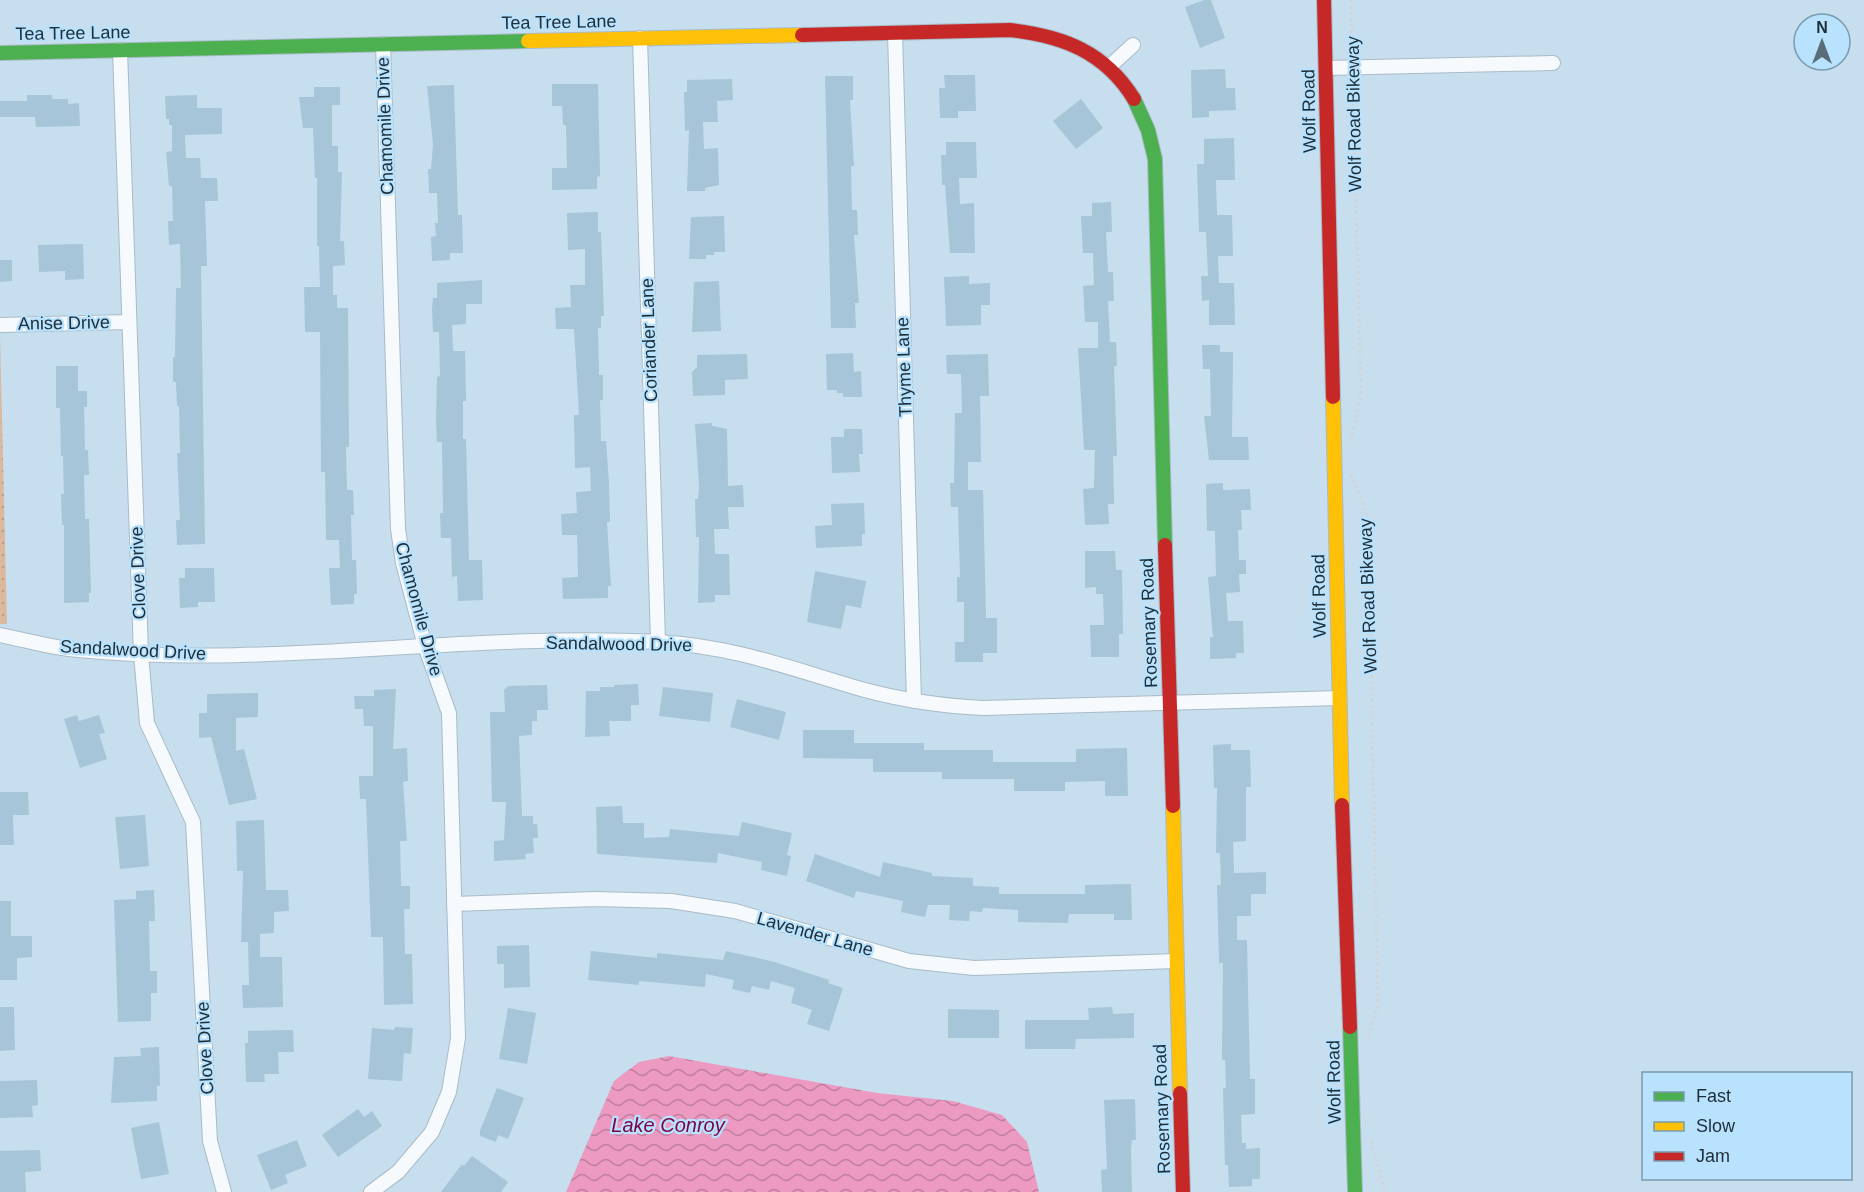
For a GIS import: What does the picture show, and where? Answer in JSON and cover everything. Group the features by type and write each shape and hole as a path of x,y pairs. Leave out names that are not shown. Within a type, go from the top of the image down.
{"street":[{"name":"Wolf Road","path":"1324,0 1339,698 1355,1192"},
{"name":"Tea Tree Lane","path":"0,53 640,38 1037,32 1081,45 1109,67"},
{"name":"Thyme Lane","path":"895,33 914,701"},
{"name":"Coriander Lane","path":"640,38 658,642"},
{"name":"Chamomile Drive","path":"371,1192 398,1172 432,1132 450,1092 457,1056 448,712 425,646 403,563 398,529 383,44"},
{"path":"1109,67 1133,45"},
{"name":"Clove Drive","path":"120,50 141,654 147,723 193,822 210,1141 224,1192"},
{"path":"1326,68 1553,63"},
{"name":"Rosemary Road","path":"1109,67 1122,80 1144,115 1155,159 1183,1192"},
{"name":"Anise Drive","path":"0,325 129,322"},
{"name":"Sandalwood Drive","path":"0,635 76,650 141,654 243,654 609,640 658,642 709,648 766,659 862,689 914,701 983,708 1339,698"},
{"name":"Lavender Lane","path":"454,904 595,899 671,901 735,911 909,961 974,968 1176,961"}],"path":[{"name":"Wolf Road Bikeway","path":"1349,450 1361,394 1351,0"},
{"name":"Wolf Road Bikeway","path":"1350,467 1368,518 1378,1006 1367,1039 1368,1050"},
{"path":"1370,1140 1385,1192"}],"shaded area":[{"path":"0,335 7,624 0,624"}],"water":[{"name":"Lake Conroy","path":"669,1056 877,1093 953,1101 1002,1115 1027,1142 1039,1192 566,1192 614,1081 639,1062"}],"building":[{"path":"1204,0 1211,0 1225,38 1200,48 1185,7"},
{"path":"1225,69 1226,88 1235,88 1236,110 1209,111 1209,117 1192,118 1191,70"},
{"path":"944,75 975,75 976,111 958,111 958,118 940,118 939,88 945,88"},
{"path":"825,76 853,76 853,100 850,100 854,166 851,166 852,210 857,210 858,235 854,235 859,303 855,303 856,328 831,328"},
{"path":"732,79 733,100 717,101 718,122 703,122 704,149 718,148 719,185 705,188 705,191 687,191 689,130 685,131 684,92 687,92 687,80"},
{"path":"552,84 598,84 600,176 597,177 597,189 552,190 552,168 567,168 566,125 563,125 562,106 552,106"},
{"path":"454,85 458,215 462,215 463,253 450,253 450,260 432,261 431,237 436,236 435,223 438,223 437,193 429,193 428,169 431,169 433,144 427,86"},
{"path":"314,87 340,87 340,105 332,105 332,146 338,146 338,172 342,172 340,241 344,241 345,265 333,266 333,295 337,295 337,308 348,308 349,447 346,447 347,490 353,490 352,560 356,560 357,594 354,594 354,604 331,605 329,568 340,568 339,540 326,540 325,472 321,472 320,332 305,332 304,287 320,287 319,246 317,246 317,178 315,178 313,128 303,128 299,97 314,97"},
{"path":"27,95 52,95 52,99 68,99 68,104 79,103 80,126 36,127 35,117 0,117 0,101 27,101"},
{"path":"197,95 197,108 222,108 222,134 185,135 186,158 200,158 201,178 217,178 218,201 205,201 207,266 201,266 205,544 177,545 176,520 180,520 177,453 180,453 179,406 177,406 176,382 173,382 173,357 175,357 176,288 181,288 180,244 169,245 168,221 173,221 172,186 169,186 166,152 172,151 172,125 169,125 169,119 166,119 165,96"},
{"path":"1081,99 1103,128 1076,149 1053,121"},
{"path":"1234,138 1235,180 1216,180 1217,215 1232,215 1233,256 1218,256 1219,283 1234,283 1235,325 1209,325 1209,300 1202,301 1201,276 1208,276 1206,232 1199,232 1197,164 1204,164 1204,139"},
{"path":"946,142 976,142 977,178 959,178 960,204 974,203 975,253 950,253 945,185 942,185 941,155 946,155"},
{"path":"1111,202 1112,232 1106,232 1108,272 1113,272 1114,301 1108,301 1110,342 1116,342 1117,366 1114,366 1117,456 1113,456 1114,504 1108,504 1109,524 1085,525 1083,489 1094,488 1095,450 1084,450 1078,348 1098,348 1098,322 1085,322 1083,286 1094,285 1093,253 1083,253 1081,216 1092,216 1092,203"},
{"path":"598,212 598,232 601,232 604,316 601,316 601,328 598,328 599,375 603,375 603,400 600,400 601,441 606,441 609,483 610,522 607,522 611,586 608,586 608,598 563,599 562,578 578,577 577,535 562,535 561,514 577,513 576,492 591,491 590,467 575,468 574,415 579,415 574,329 556,329 555,308 571,307 570,285 585,285 585,249 568,250 567,213"},
{"path":"724,216 725,252 714,252 714,255 706,255 706,259 689,259 691,217"},
{"path":"83,244 84,279 65,280 65,271 39,272 38,245"},
{"path":"0,260 12,260 12,281 0,282"},
{"path":"969,276 969,284 990,283 990,305 981,305 981,325 946,326 944,277"},
{"path":"482,280 482,304 466,304 466,324 452,325 453,351 465,351 466,401 463,401 463,439 466,439 469,560 482,560 483,600 458,601 457,576 452,577 451,538 441,538 442,442 437,442 436,420 437,377 440,376 439,332 433,332 432,309 433,298 437,298 437,283"},
{"path":"719,281 721,331 692,332 694,282"},
{"path":"1202,345 1220,345 1220,352 1233,352 1232,437 1248,437 1249,460 1209,460 1204,416 1211,416 1210,369 1203,369"},
{"path":"853,353 854,372 861,371 862,397 843,397 843,393 837,393 837,390 827,390 826,354"},
{"path":"747,354 748,379 725,380 725,395 693,396 692,372 697,367 697,355"},
{"path":"988,354 989,396 980,396 981,462 968,462 968,490 983,490 986,618 997,618 997,653 983,653 983,662 955,662 955,642 964,642 964,602 957,602 957,577 960,577 958,507 951,507 950,483 954,483 955,413 962,413 961,374 947,374 946,355"},
{"path":"56,366 78,366 78,391 87,391 87,407 84,407 85,450 88,450 89,475 84,475 85,519 89,519 91,593 89,593 89,602 64,603 64,525 62,525 61,494 64,494 63,456 61,456 60,408 56,408"},
{"path":"712,423 712,426 727,429 728,486 743,485 744,507 728,507 729,529 714,529 715,554 729,554 730,595 715,595 715,602 698,603 699,537 696,537 695,499 698,499 699,487 695,424"},
{"path":"844,429 862,429 863,454 859,454 860,472 832,473 831,437 844,437"},
{"path":"1223,483 1223,490 1250,489 1251,510 1241,510 1242,530 1238,530 1239,560 1246,560 1246,574 1239,574 1240,592 1226,593 1228,621 1243,621 1244,653 1236,653 1236,658 1210,659 1210,637 1213,637 1208,577 1216,576 1215,531 1207,531 1206,484"},
{"path":"864,503 865,534 862,534 862,546 816,548 815,526 832,525 831,504"},
{"path":"1085,551 1115,551 1116,570 1122,570 1123,634 1119,634 1119,657 1091,657 1090,625 1104,625 1103,594 1096,594 1096,587 1085,588"},
{"path":"185,568 214,568 215,602 198,602 198,607 180,608 179,578 185,578"},
{"path":"815,571 866,581 861,608 846,605 841,629 807,622"},
{"path":"638,684 639,705 631,705 631,721 609,721 610,736 585,737 586,691 600,691 600,687 614,687 614,685"},
{"path":"547,685 548,710 537,710 537,721 532,721 532,735 519,736 522,816 533,816 533,824 537,824 538,838 533,838 534,853 525,854 526,859 494,861 494,841 504,840 506,802 492,802 490,712 505,712 504,690 508,686"},
{"path":"663,687 713,693 710,722 659,716"},
{"path":"396,689 393,749 407,748 408,781 403,782 407,841 400,841 401,886 410,886 410,909 404,909 405,954 412,954 413,1004 384,1005 383,937 371,937 366,799 360,799 359,776 373,776 373,726 364,726 363,709 355,709 354,696 374,696 374,690"},
{"path":"258,693 258,717 236,718 236,751 244,749 257,799 229,805 211,737 199,738 199,713 207,713 207,694"},
{"path":"737,699 786,712 779,740 730,727"},
{"path":"77,715 79,721 99,715 105,733 99,734 107,759 80,768 64,719"},
{"path":"803,730 854,730 854,743 924,743 924,750 993,750 993,762 1076,762 1076,749 1127,748 1128,796 1105,796 1105,781 1065,782 1065,791 1014,791 1014,779 942,779 942,772 873,772 873,759 803,758"},
{"path":"1231,744 1231,750 1250,750 1251,787 1246,787 1246,841 1233,842 1234,873 1266,872 1266,894 1251,894 1251,916 1237,916 1237,940 1247,940 1250,1079 1255,1079 1255,1114 1241,1115 1242,1143 1246,1143 1246,1149 1260,1148 1260,1179 1252,1179 1252,1186 1229,1187 1228,1165 1225,1165 1223,1088 1226,1088 1225,1060 1222,1060 1223,963 1219,963 1217,885 1221,885 1220,853 1216,853 1217,788 1214,788 1213,745"},
{"path":"0,792 28,792 29,815 13,815 14,845 0,845"},
{"path":"622,806 623,823 644,823 644,838 669,837 670,829 739,836 742,822 792,833 787,855 791,856 787,876 761,870 762,862 718,853 717,863 597,854 596,807"},
{"path":"145,815 149,866 120,869 115,817"},
{"path":"264,820 266,890 288,890 289,911 274,912 274,933 260,934 260,957 282,957 283,1007 243,1008 242,985 249,985 248,942 241,942 243,871 237,871 236,821"},
{"path":"815,854 880,877 883,862 932,873 932,876 973,878 973,886 999,887 999,894 1085,894 1085,885 1131,884 1132,920 1114,920 1114,914 1069,914 1068,923 1018,922 1018,910 983,908 982,912 970,911 969,921 949,920 950,905 928,905 925,917 901,912 903,901 856,891 854,898 806,881"},
{"path":"154,890 155,921 149,921 150,971 157,971 157,993 151,993 151,1021 118,1022 114,900 136,899 136,891"},
{"path":"0,901 11,901 11,936 32,936 32,957 17,958 17,980 0,980"},
{"path":"529,945 530,987 504,988 504,964 497,964 497,946"},
{"path":"591,951 657,958 657,953 723,960 726,951 775,962 829,980 828,983 843,988 829,1031 807,1024 812,1010 791,1003 795,988 771,981 769,990 752,986 750,993 732,989 734,980 706,974 705,987 639,981 639,985 588,980"},
{"path":"0,1007 14,1007 15,1050 0,1051"},
{"path":"1112,1007 1113,1014 1134,1013 1134,1038 1076,1039 1075,1049 1025,1049 1025,1020 1089,1020 1088,1008"},
{"path":"508,1008 536,1013 527,1064 499,1059"},
{"path":"948,1009 999,1010 999,1038 948,1038"},
{"path":"395,1027 413,1028 411,1054 404,1053 402,1081 368,1079 372,1028 394,1030"},
{"path":"293,1030 294,1052 278,1052 279,1074 264,1074 265,1082 246,1082 245,1043 248,1043 248,1031"},
{"path":"159,1047 160,1086 157,1086 157,1101 111,1103 114,1057 141,1056 140,1048"},
{"path":"37,1080 38,1105 32,1106 33,1117 0,1118 0,1081"},
{"path":"497,1088 524,1098 508,1139 498,1135 496,1142 480,1136 480,1131"},
{"path":"1135,1099 1136,1140 1132,1140 1131,1150 1132,1192 1102,1192 1101,1170 1107,1169 1104,1100"},
{"path":"358,1109 364,1117 372,1111 382,1126 338,1157 322,1135"},
{"path":"159,1122 169,1174 141,1179 131,1128"},
{"path":"297,1140 307,1166 285,1175 288,1183 271,1190 257,1155"},
{"path":"40,1150 41,1171 25,1172 26,1192 0,1192 0,1151"},
{"path":"472,1156 508,1182 501,1192 441,1192 462,1164 464,1166"}],"traffic: fast":[{"path":"0,53 528,41"},
{"path":"1134,99 1148,130 1155,159 1165,545"},
{"path":"1350,1027 1355,1192"}],"traffic: slow":[{"path":"528,41 802,35"},
{"path":"1333,397 1342,805"},
{"path":"1173,806 1180,1093"}],"traffic: jam":[{"path":"1324,0 1333,397"},
{"path":"802,35 1010,30 1029,33 1065,42 1096,58 1123,83 1134,99"},
{"path":"1165,545 1173,806"},
{"path":"1342,805 1350,1027"},
{"path":"1180,1093 1183,1192"}]}
